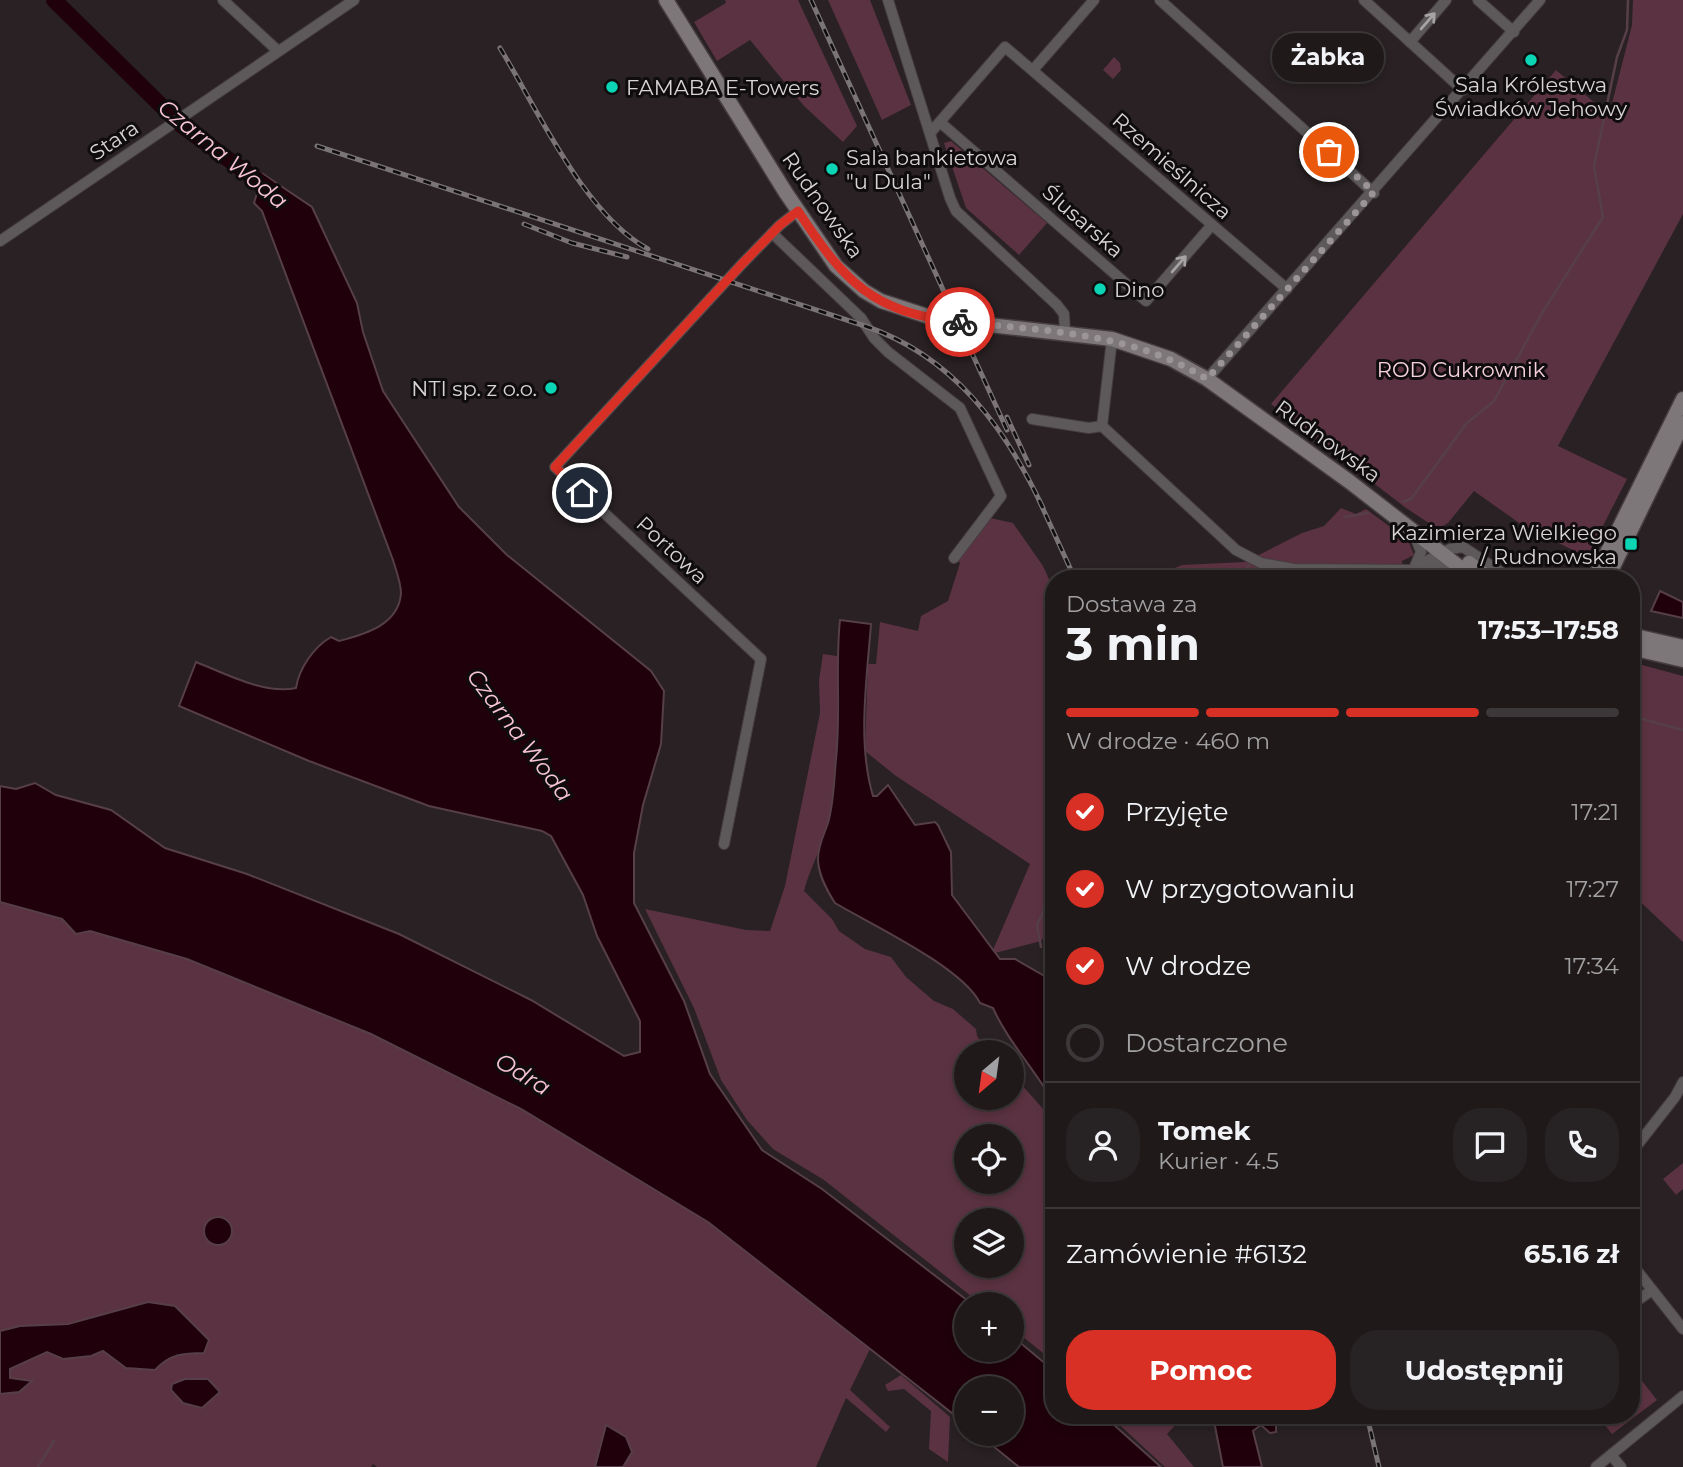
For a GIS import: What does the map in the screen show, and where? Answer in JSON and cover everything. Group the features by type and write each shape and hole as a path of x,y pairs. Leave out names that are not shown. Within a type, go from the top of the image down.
{"main road":[{"name":"Rudnowska","path":"666,0 798,211 836,266 864,291 899,309 936,319 1112,339 1171,359 1207,379 1445,551 1463,570"},
{"path":"1598,570 1683,399"},
{"path":"1611,570 1683,423"},
{"name":"Rudnowska","path":"1389,511 1413,532 1476,570"},
{"path":"1640,637 1683,648"},
{"path":"1640,650 1683,660"}],"street":[{"path":"223,0 278,51"},
{"name":"Stara","path":"0,241 354,0"},
{"path":"888,0 956,211 1057,305 1064,314 1065,332"},
{"path":"1033,71 1094,0"},
{"path":"1160,0 1374,192"},
{"path":"1364,0 1463,90"},
{"path":"1410,42 1446,0"},
{"path":"1478,0 1514,32"},
{"path":"1207,379 1540,0"},
{"name":"Rzemieślnicza","path":"942,123 1004,47 1287,289"},
{"path":"931,132 942,123"},
{"name":"Ślusarska","path":"942,123 1146,301 1211,226"},
{"name":"Portowa","path":"724,844 761,659 555,467 772,233 798,211"},
{"path":"772,233 861,318 874,338 952,400 966,417 1001,496 954,558"},
{"path":"1102,426 1112,339"},
{"path":"1032,419 1089,428 1102,426"},
{"path":"1102,426 1226,543 1261,563 1294,569 1409,569 1456,565"},
{"path":"1409,569 1419,562 1421,552 1413,532"},
{"path":"1409,569 1460,546 1470,549 1499,570"},
{"path":"1640,1142 1679,1094 1683,1082"},
{"path":"1640,1275 1683,1329"},
{"path":"1640,1299 1652,1290"},
{"path":"1595,1467 1681,1402"},
{"path":"1611,1455 1621,1467"}],"green space":[{"path":"725,0 798,0 857,126 843,142 804,106 750,40 717,61 694,22 726,3"},
{"path":"828,0 870,0 911,105 882,120"},
{"name":"ROD Cukrownik","path":"1633,0 1683,0 1683,214 1558,446 1627,479 1587,557 1522,525 1474,491 1448,523 1438,529 1406,508 1271,404 1556,70 1609,115 1632,25"},
{"path":"1114,57 1120,63 1121,70 1113,79 1103,70"},
{"path":"951,141 1047,223 1019,255 966,208 944,143"},
{"path":"1341,508 1356,514 1366,509 1408,540 1414,555 1402,561 1403,570 1170,570 1182,565 1245,562 1302,533 1324,526"},
{"path":"990,518 1013,523 1045,570 1045,935 1041,941 995,953 993,950 1030,864 896,776 865,751 868,664 876,664 880,622 918,631 921,616 948,601 960,563 958,561"},
{"path":"823,654 837,656 838,738 833,799 827,828 804,891 832,919 839,931 865,949 891,957 906,977 934,1001 953,1009 976,1029 980,1040 954,1040 954,1110 1024,1110 1024,1087 1045,1111 1045,1355 1024,1338 1024,1292 966,1292 824,1180 773,1149 747,1120 721,1080 694,1008 645,909 746,930 770,931 785,886 820,713 819,680"},
{"path":"1640,664 1683,676 1683,942 1640,901"},
{"path":"0,902 62,920 76,934 90,931 187,959 371,1034 521,1109 708,1222 871,1347 850,1390 890,1427 886,1432 846,1398 816,1467 377,1467 373,1464 371,1467 0,1467"},
{"path":"1683,1163 1683,1189 1676,1195 1663,1179"},
{"path":"901,1375 950,1417 948,1462 929,1449 931,1411 904,1389 888,1391 885,1385"},
{"path":"1640,1379 1657,1400 1640,1413"},
{"path":"1119,1424 1176,1424 1167,1434 1194,1467 1165,1467"},
{"path":"1604,1424 1625,1424 1612,1434"}],"water":[{"name":"Odra","path":"263,174 312,207 357,303 363,332 383,391 459,507 507,555 651,671 664,691 661,744 643,805 634,853 634,903 684,1001 710,1074 762,1150 822,1189 956,1292 954,1292 954,1362 1024,1362 1024,1346 1045,1363 1045,1424 1113,1424 1161,1467 1019,1467 993,1446 1024,1446 1024,1376 954,1376 954,1415 708,1222 521,1109 371,1034 187,959 90,931 76,934 62,919 0,902 0,786 16,789 35,783 56,795 111,810 165,848 247,874 399,934 531,1000 624,1056 640,1052 640,1021 597,936 583,895 551,836 542,831 429,806 309,761 179,706 196,662 258,686 296,688 304,666 319,646 331,637 339,641 379,626 394,613 401,593 393,560 262,211 254,203"},
{"path":"1660,591 1683,602 1683,618 1651,611"},
{"path":"840,620 871,624 864,733 868,776 873,796 877,796 888,785 915,825 935,822 938,825 951,852 952,895 1000,959 1015,959 1045,976 1045,1089 1024,1058 1024,1040 1012,1040 993,1008 980,1003 970,989 936,961 835,903 824,882 818,854 830,815 837,742"},
{"path":"218,1217 228,1221 232,1231 228,1241 218,1245 208,1241 204,1231 208,1221"},
{"path":"148,1302 175,1306 209,1340 204,1353 177,1356 155,1370 126,1368 103,1351 91,1356 63,1359 47,1352 10,1369 10,1378 32,1381 19,1392 0,1394 0,1331 20,1326 68,1324"},
{"path":"185,1379 208,1379 220,1392 202,1408 183,1403 171,1390 172,1384"},
{"path":"1215,1424 1276,1424 1276,1432 1270,1433 1261,1425 1253,1431 1262,1467 1223,1467"},
{"path":"606,1425 626,1437 632,1452 623,1467 595,1467"}],"waterway":[{"name":"Czarna Woda","path":"54,0 181,125 275,193"},
{"path":"1403,502 1411,499 1466,424 1494,401 1542,313 1603,217 1594,166 1617,57 1627,30 1628,0"},
{"path":"1345,517 1368,513"},
{"path":"1245,570 1249,565"},
{"path":"1197,570 1216,570"},
{"path":"1640,718 1683,730"},
{"path":"1045,906 1042,914 1045,916"},
{"path":"1041,947 1037,925 1042,914"},
{"path":"38,1467 54,1441"}],"railway":[{"path":"811,0 1007,430"},
{"path":"500,48 564,159 583,186 603,212 625,233 648,249"},
{"path":"317,146 865,326 896,339 950,375 973,398 1012,450 1043,508"},
{"path":"524,224 572,243 627,257"},
{"path":"1007,417 1029,465"},
{"path":"1039,500 1071,570"},
{"path":"1369,1424 1379,1467"}],"way so far":[{"path":"960,322 1112,339 1171,359 1207,379 1374,192 1329,152"}],"place":[{"name":"Sala Królestwa Świadków Jehowy","path":"1531,60"},
{"name":"FAMABA E-Towers","path":"612,87"},
{"name":"Żabka","path":"1329,152"},
{"name":"Sala bankietowa \"u Dula\"","path":"832,169"},
{"name":"Dino","path":"1100,289"},
{"name":"NTI sp. z o.o.","path":"551,388"},
{"name":"Kazimierza Wielkiego / Rudnowska","path":"1631,544"}],"route":[{"path":"582,493 555,467 742,264 780,225 798,211 836,266 864,291 881,301 920,316 960,322"}]}
